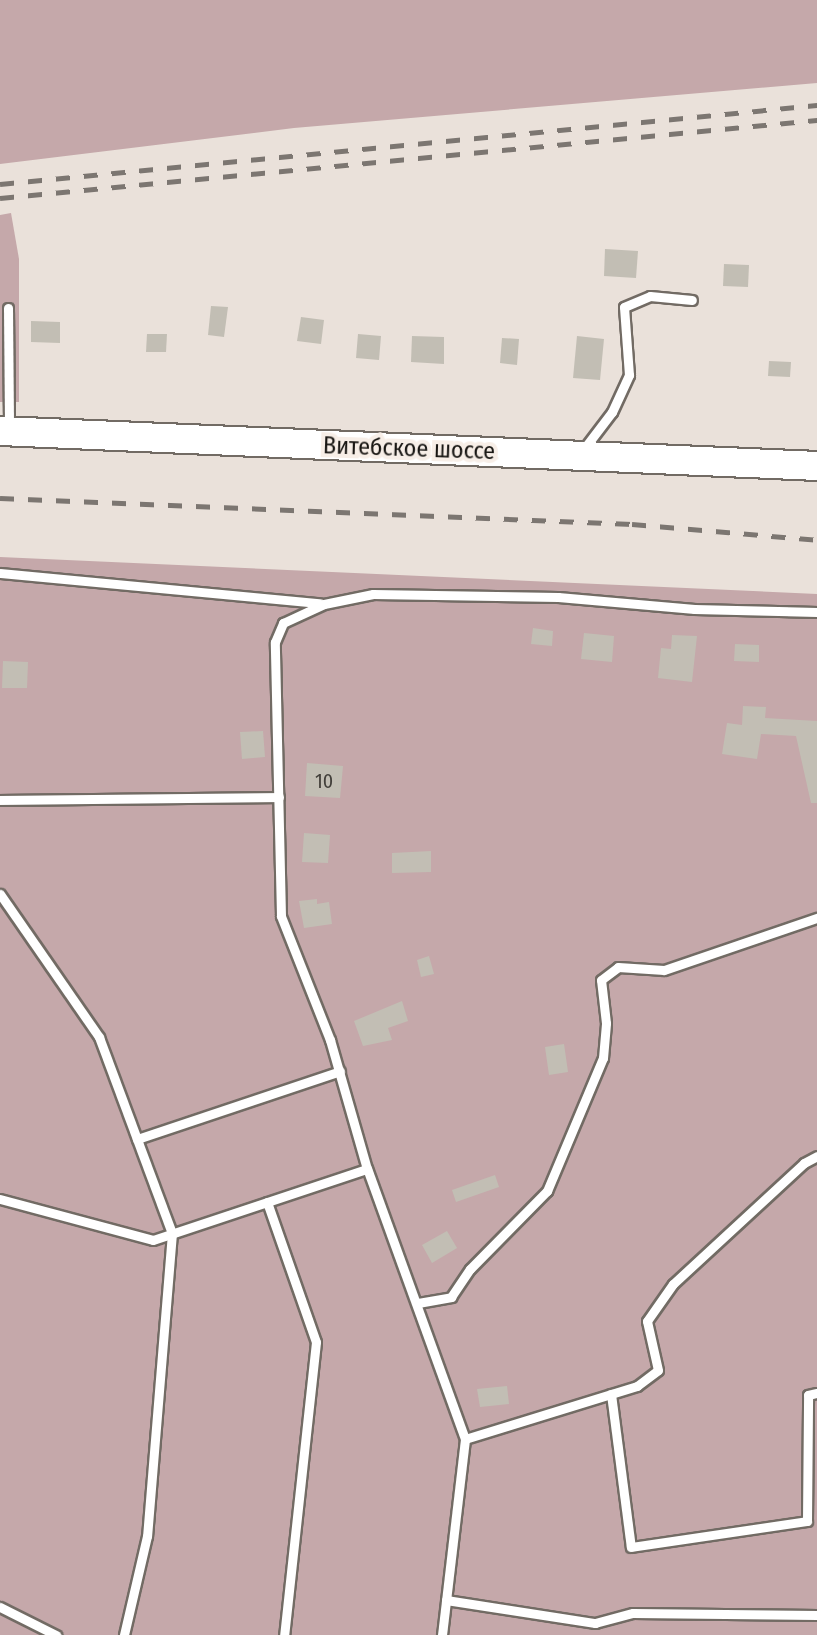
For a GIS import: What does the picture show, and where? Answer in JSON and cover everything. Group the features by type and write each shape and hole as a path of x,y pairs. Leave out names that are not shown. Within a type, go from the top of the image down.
{"main road":[{"name":"Витебское шоссе","path":"4,432 817,466"}],"lane":[{"path":"578,456 612,412 629,375 624,307 650,296 692,300"},
{"path":"4,432 8,308"},
{"path":"0,573 324,604"},
{"path":"442,1635 465,1439 367,1169 340,1071 281,916 275,642 283,623 324,604 373,594 542,596 694,609 817,612"},
{"path":"0,800 279,797"},
{"path":"0,894 99,1037 172,1233 147,1536 124,1635"},
{"path":"418,1303 451,1297 470,1269 547,1191 603,1058 606,1023 601,980 618,967 664,970 817,918"},
{"path":"137,1139 220,1107 340,1071"},
{"path":"465,1439 637,1386 658,1370 647,1321 673,1284 804,1163 817,1156"},
{"path":"0,1199 153,1240 367,1169"},
{"path":"267,1202 316,1342 284,1635"},
{"path":"611,1394 631,1547 807,1521 808,1395 817,1393"},
{"path":"446,1600 595,1623 633,1613 817,1615"},
{"path":"0,1607 56,1635"}],"shaded area":[{"path":"0,0 817,0 817,83 294,128 0,164"},
{"path":"11,213 19,259 19,402 0,402 0,215"},
{"path":"0,557 817,594 817,1635 0,1635"}],"building":[{"path":"605,249 638,251 636,278 604,276"},
{"path":"724,264 749,265 748,287 723,286"},
{"path":"211,306 228,307 224,337 208,335"},
{"path":"301,317 324,320 321,344 297,341"},
{"path":"31,321 60,322 60,343 31,342"},
{"path":"147,334 167,334 166,352 146,352"},
{"path":"358,334 381,336 379,360 356,358"},
{"path":"412,336 444,337 444,364 411,362"},
{"path":"577,336 604,339 600,380 573,378"},
{"path":"502,338 519,339 517,365 500,363"},
{"path":"769,361 791,362 790,377 768,376"},
{"path":"533,628 553,631 552,646 531,644"},
{"path":"584,633 614,636 612,662 581,659"},
{"path":"672,635 697,636 692,682 658,678 661,648 671,649"},
{"path":"735,644 759,645 759,662 734,661"},
{"path":"3,661 28,662 27,688 2,688"},
{"path":"743,706 766,707 765,718 817,721 817,803 811,803 796,736 761,734 757,759 722,754 727,723 742,725"},
{"path":"263,731 265,757 242,759 240,732"},
{"path":"307,763 343,766 340,798 305,796"},
{"path":"304,833 330,835 328,863 302,862"},
{"path":"431,851 431,872 392,873 392,853"},
{"path":"317,899 317,904 329,902 332,924 304,928 299,901"},
{"path":"429,956 434,974 421,977 417,960"},
{"path":"402,1001 408,1021 388,1028 392,1040 363,1046 354,1021"},
{"path":"564,1044 568,1072 549,1075 545,1047"},
{"path":"495,1175 499,1187 456,1202 452,1190"},
{"path":"447,1231 457,1248 432,1263 422,1245"},
{"path":"507,1386 509,1404 480,1407 477,1389"}],"railway":[{"path":"0,184 817,105"},
{"path":"0,198 817,120"},
{"path":"0,498 632,524 817,540"}]}
